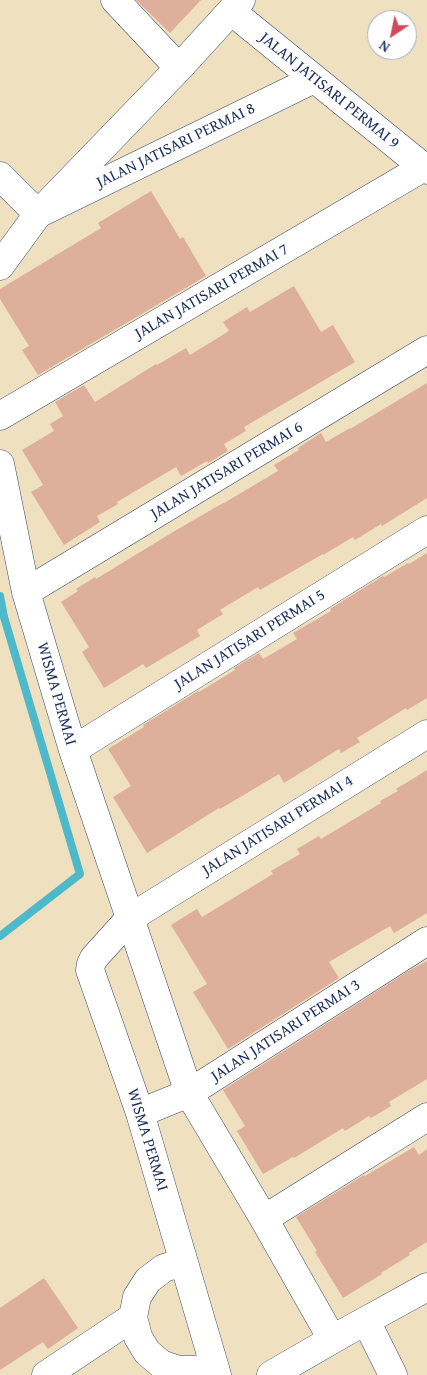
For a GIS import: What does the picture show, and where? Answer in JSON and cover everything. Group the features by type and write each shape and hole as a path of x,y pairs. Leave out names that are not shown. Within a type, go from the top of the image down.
{"street":[{"path":"115,0 179,68"},
{"name":"JALAN JATISARI PERMAI 8","path":"0,266 38,214 179,68 236,5"},
{"name":"JALAN JATISARI PERMAI 9","path":"236,5 314,79 425,169"},
{"name":"JALAN JATISARI PERMAI 8","path":"38,214 314,79"},
{"name":"JALAN JATISARI PERMAI 7","path":"0,416 425,169"},
{"path":"0,176 38,214"},
{"name":"JALAN JATISARI PERMAI 6","path":"26,592 427,350"},
{"name":"WISMA PERMAI","path":"0,464 26,592 72,750 189,1093 264,1219 332,1339"},
{"name":"JALAN JATISARI PERMAI 5","path":"72,750 427,530"},
{"name":"JALAN JATISARI PERMAI 4","path":"130,918 427,734"},
{"name":"WISMA PERMAI","path":"130,918 94,958 90,970 140,1113 215,1370"},
{"name":"JALAN JATISARI PERMAI 3","path":"140,1113 189,1093 427,941"},
{"path":"264,1219 427,1117"},
{"path":"183,1262 164,1268 148,1280 137,1297 136,1327 147,1352 161,1364 178,1370 215,1370"},
{"path":"271,1375 427,1287"},
{"path":"366,1321 393,1375"},
{"path":"46,1375 136,1327"},
{"path":"80,1375 136,1327"}],"building":[{"path":"136,0 201,0 170,33"},
{"path":"151,191 180,239 183,237 206,276 38,375 22,350 29,346 0,299 0,289 101,228 98,223"},
{"path":"294,286 321,332 333,325 355,362 244,427 246,431 224,444 228,451 208,463 207,461 181,476 176,467 117,502 118,504 97,516 100,522 64,545 31,492 43,485 22,450 54,431 50,424 63,416 55,402 84,385 95,402 156,364 186,348 190,355 229,331 223,322 247,307 250,312"},
{"path":"427,383 427,498 382,526 381,524 355,540 353,537 260,590 258,587 220,610 223,614 197,630 200,636 146,668 143,664 104,688 82,652 89,647 61,602 78,591 76,589 95,577 96,579 278,471 274,465 299,450 298,448 321,433 326,442"},
{"path":"427,553 427,698 407,710 406,708 357,738 360,742 341,753 339,749 284,783 279,774 219,808 147,853 113,797 131,786 108,749 259,653 263,659 297,639 293,633 331,611 330,609 383,576"},
{"path":"427,770 427,913 394,933 390,926 329,962 339,978 228,1049 193,992 207,984 171,925 197,909 202,917 273,874 271,871 300,854 297,849 319,836 321,839 381,803 380,801 398,791 396,789"},
{"path":"427,961 427,1079 389,1102 391,1106 371,1118 369,1116 345,1131 343,1128 294,1158 263,1174 237,1131 245,1126 223,1090"},
{"path":"414,1147 419,1155 427,1149 427,1242 382,1274 343,1298 296,1217"},
{"path":"44,1278 78,1328 48,1349 43,1342 0,1370 0,1308"}],"waterway":[{"path":"0,596 4,617 80,874 0,936"}]}
